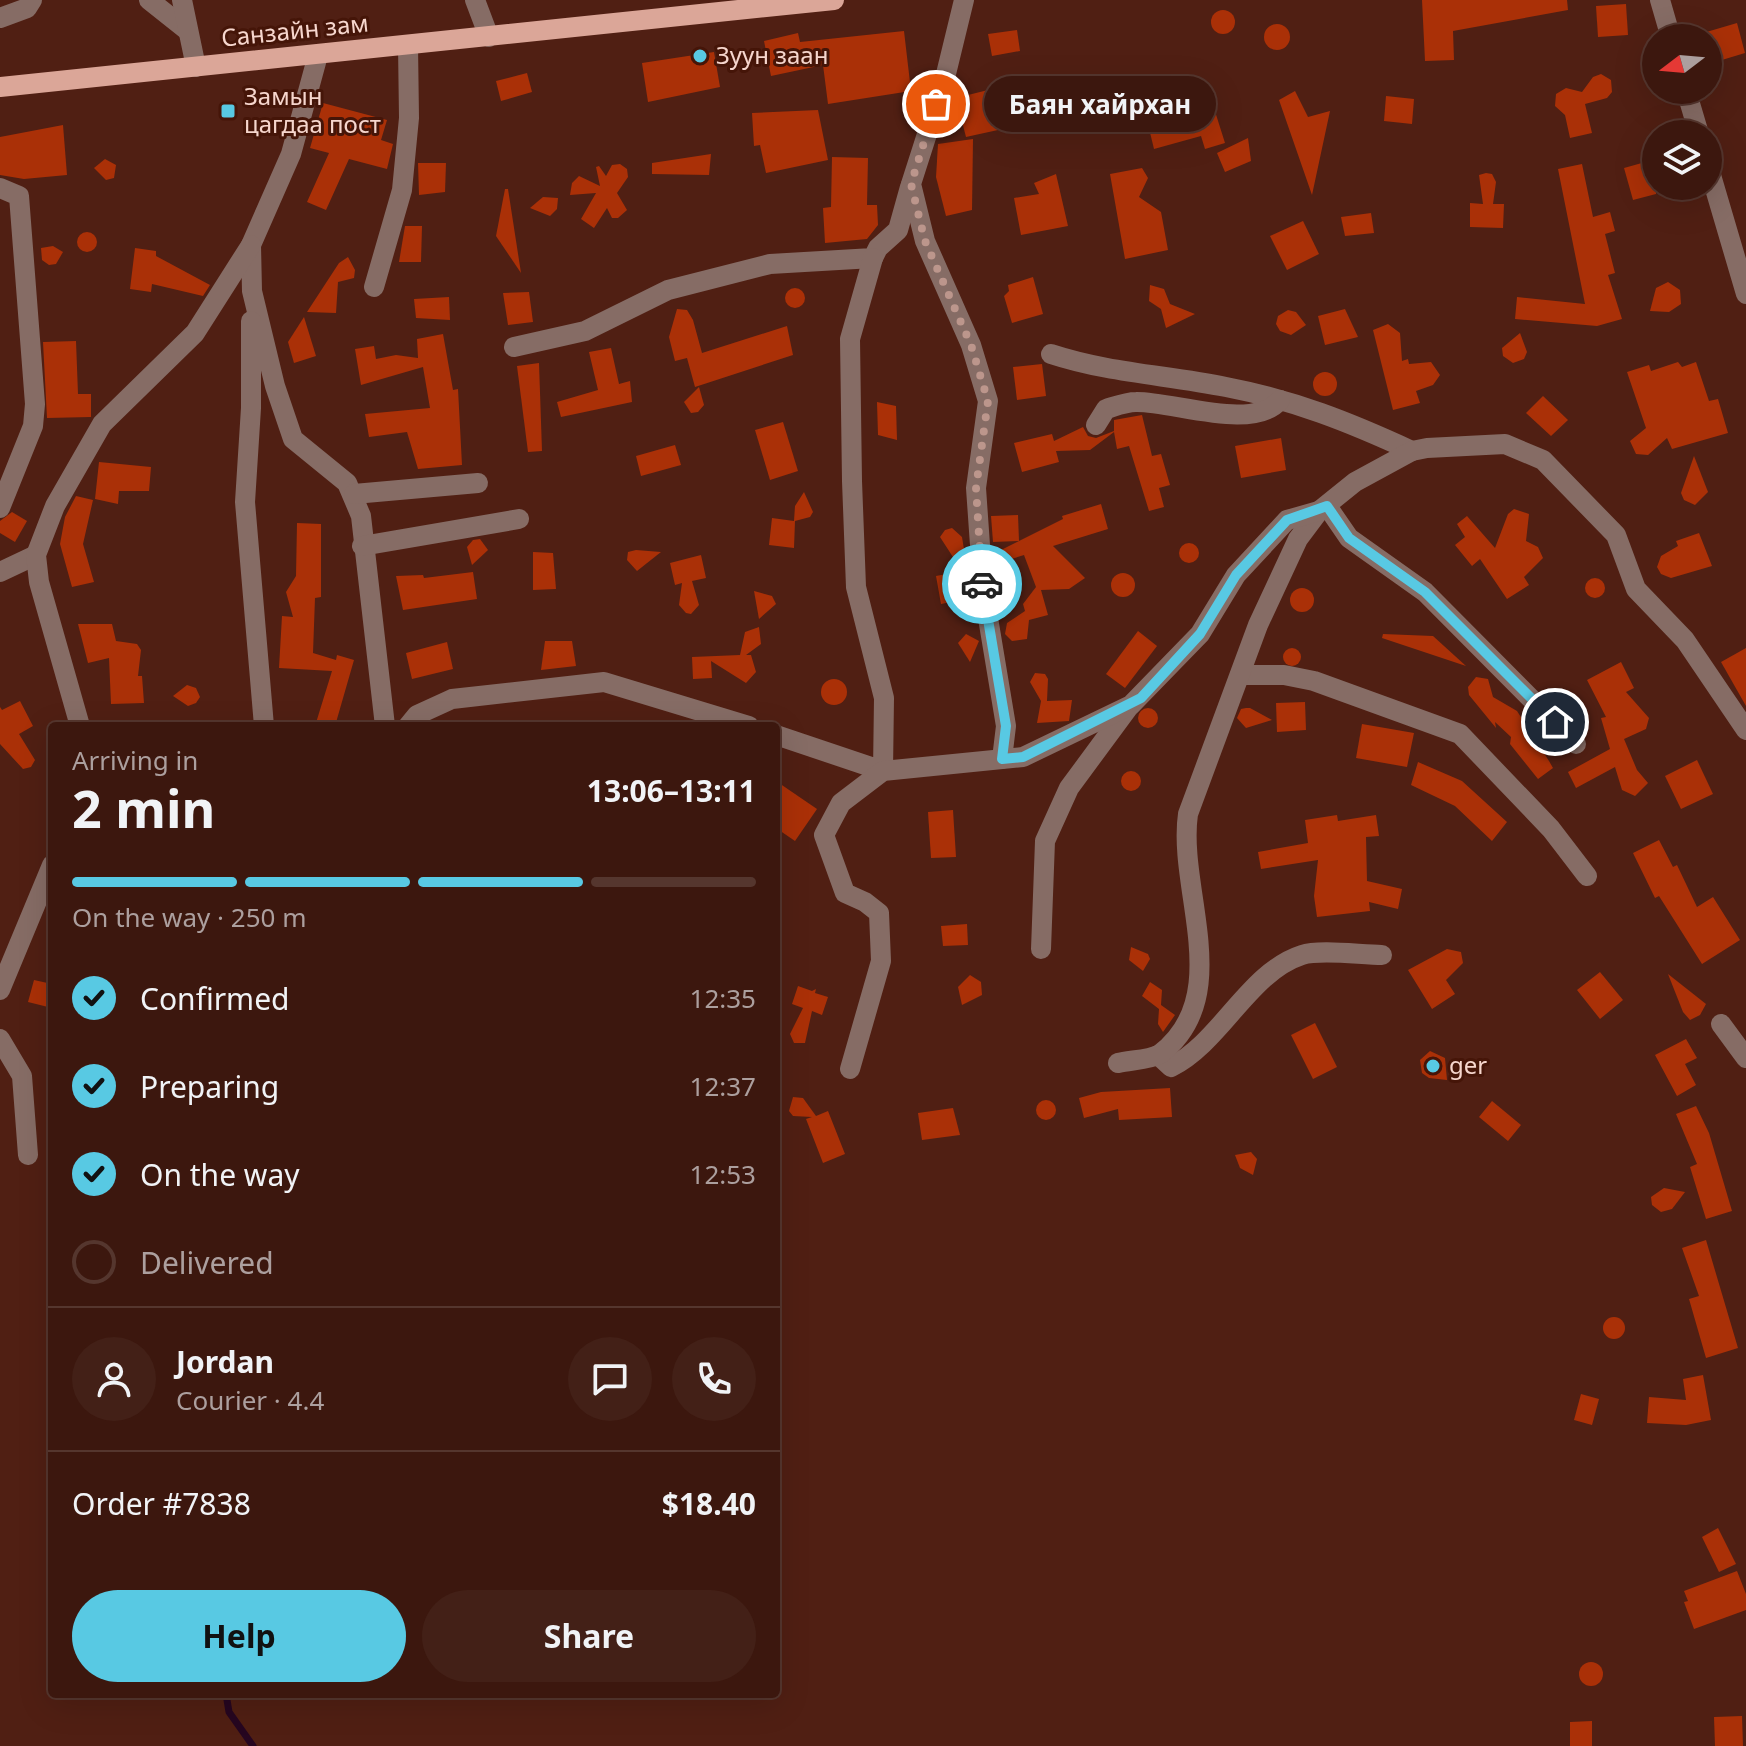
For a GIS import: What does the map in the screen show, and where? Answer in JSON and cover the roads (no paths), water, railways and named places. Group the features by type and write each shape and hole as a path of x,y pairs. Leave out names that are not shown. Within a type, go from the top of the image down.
{"main road":[{"name":"Санзайн зам","path":"0,87 834,0"}],"street":[{"path":"0,18 27,8 32,0"},
{"path":"149,0 188,31"},
{"path":"182,0 196,67"},
{"path":"475,0 489,37"},
{"path":"883,771 884,698 856,587 850,339 873,258 878,248 898,230 945,78 964,0"},
{"path":"1660,0 1667,24"},
{"path":"374,287 402,190 409,118 408,45"},
{"path":"79,722 39,582 36,555 55,506 102,424 195,333 251,245 291,154 318,55"},
{"path":"911,184 925,241 971,345 988,401 976,488 983,588 1006,726 1002,759"},
{"path":"0,188 19,196 35,404 33,426 0,508"},
{"path":"1718,200 1746,294"},
{"path":"251,245 252,291 275,386 293,439 347,483 361,516 362,546 384,722"},
{"path":"251,245 251,408 245,502 264,722"},
{"path":"514,347 585,331 668,290 755,268 873,258"},
{"path":"1051,354 1089,367 1194,381 1331,413 1412,451"},
{"path":"1096,425 1106,409 1134,402 1205,413 1263,411 1274,408 1280,400"},
{"path":"1118,1063 1158,1055 1190,1018 1201,962 1185,836 1201,776 1258,625 1298,539 1323,508 1355,482 1412,451 1505,444 1543,460 1616,535 1636,589 1685,640 1746,730"},
{"path":"354,494 478,483"},
{"path":"1041,949 1045,841 1069,788 1131,705 1200,634 1236,575 1287,520 1323,508"},
{"path":"1323,508 1349,538 1425,592 1576,744"},
{"path":"362,546 519,519"},
{"path":"0,572 36,555"},
{"path":"1240,675 1284,675 1314,681 1351,691 1460,734 1551,829 1587,876"},
{"path":"411,722 417,715 452,699 604,682 736,722"},
{"path":"780,736 883,771 1023,757 1131,705"},
{"path":"850,1069 881,961 879,913 845,893 824,835 841,803 883,771"},
{"path":"0,990 48,875"},
{"path":"1158,1055 1171,1067 1192,1056 1277,969 1303,954 1382,955"},
{"path":"1721,1024 1746,1058"},
{"path":"0,1039 22,1076 28,1155"}],"waterway":[{"path":"227,1698 229,1712 253,1746"}],"place":[{"name":"Зуун заан","path":"700,56"},
{"name":"Баян хайрхан","path":"936,104"},
{"name":"Замын цагдаа пост","path":"228,111"},
{"name":"ger","path":"1433,1066"}]}
